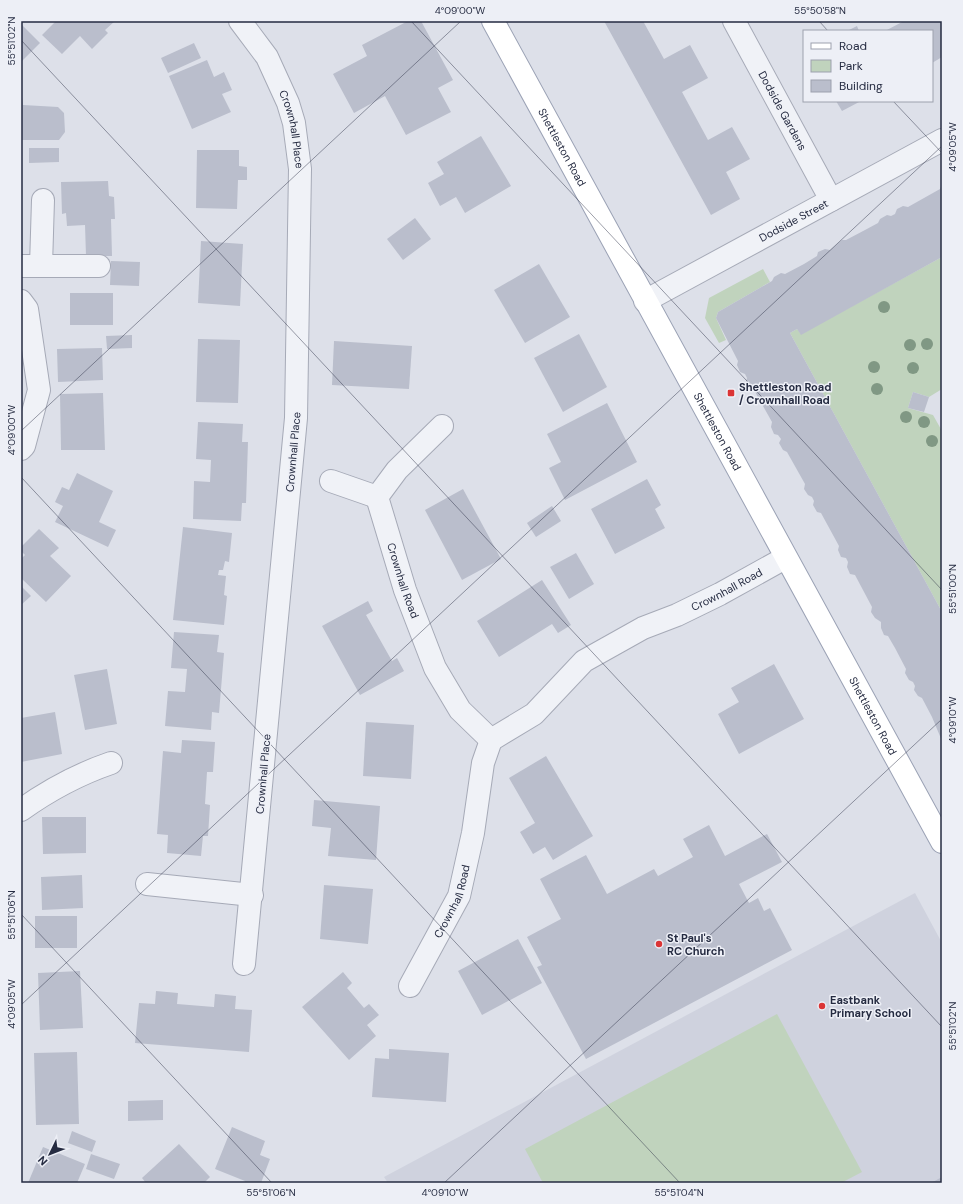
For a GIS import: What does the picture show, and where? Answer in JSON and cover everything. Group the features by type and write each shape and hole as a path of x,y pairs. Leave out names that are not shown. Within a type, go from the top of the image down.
{"main road":[{"name":"Shettleston Road","path":"493,21 785,558 942,842"}],"street":[{"name":"Crownhall Place","path":"240,21 267,58 288,102 296,137 300,169 296,418 252,895 244,964"},
{"name":"Dodside Gardens","path":"734,21 831,200"},
{"name":"Dodside Street","path":"645,301 942,140"},
{"path":"43,200 31,266 99,266"},
{"path":"21,301 27,309 39,390 24,446 21,449"},
{"path":"331,481 377,497 397,470 442,426"},
{"name":"Crownhall Road","path":"377,497 405,590 435,668 460,710 491,740"},
{"name":"Crownhall Road","path":"410,986 459,896 473,833 483,762 491,740 534,714 584,661 643,628 677,615 720,594 785,558"},
{"path":"21,810 38,798 86,772 111,763"},
{"path":"147,884 252,895"}],"shaded area":[{"name":"Eastbank Primary School","path":"915,893 942,943 942,1183 388,1183 384,1177"}],"green space":[{"path":"942,257 942,389 929,397 913,392 908,408 933,415 942,431 942,612 790,333 797,329 801,334"},
{"path":"763,269 770,282 718,312 716,318 726,340 719,343 705,318 709,298"},
{"path":"777,1014 862,1172 841,1183 543,1183 525,1149"}],"building":[{"path":"56,21 115,21 105,30 108,33 92,49 80,36 62,54 42,35"},
{"path":"408,21 421,21 453,80 438,88 451,112 406,135 385,96 354,113 333,74 367,56 362,45"},
{"path":"604,21 643,21 664,59 690,45 708,78 682,92 708,140 732,127 750,159 726,172 740,199 711,215"},
{"path":"904,21 942,21 942,57 933,62 933,30 887,30"},
{"path":"21,24 40,43 21,62"},
{"path":"857,26 859,30 849,30"},
{"path":"194,43 201,58 168,73 161,58"},
{"path":"207,60 214,77 224,72 232,90 222,94 231,112 192,129 169,76"},
{"path":"21,90 23,105 58,107 64,113 65,132 59,140 21,140"},
{"path":"837,102 859,102 842,111"},
{"path":"481,136 511,186 465,213 456,197 440,206 428,183 444,174 437,162"},
{"path":"29,148 59,148 59,162 29,163"},
{"path":"197,150 239,150 239,166 247,167 247,180 238,180 237,209 196,208"},
{"path":"108,181 109,196 114,197 115,219 111,219 112,256 86,256 85,225 67,226 66,213 62,214 61,182"},
{"path":"942,184 942,257 801,335 797,329 790,333 942,612 942,741 922,698 918,696 914,690 915,686 913,682 909,680 905,673 906,669 895,648 888,636 884,635 881,628 881,622 875,618 871,612 872,607 855,575 850,574 847,567 848,562 846,558 841,557 838,550 839,546 821,513 817,512 813,505 814,501 812,497 808,495 804,489 805,484 787,452 783,450 779,443 781,439 778,435 774,434 771,427 772,422 754,390 750,389 746,382 747,378 745,374 740,372 737,365 738,361 716,318 718,312 772,281 774,277 781,273 785,274 804,264 817,256 818,252 825,249 830,250 842,240 846,240 878,223 880,219 887,215 891,216 895,214 897,209 903,206 908,207 940,189"},
{"path":"415,218 431,239 403,260 387,239"},
{"path":"201,241 243,244 240,306 198,303"},
{"path":"111,261 140,262 139,286 110,285"},
{"path":"539,264 570,317 525,343 494,290"},
{"path":"70,293 113,293 113,325 70,325"},
{"path":"579,334 607,387 563,412 534,358"},
{"path":"132,335 132,348 107,349 106,336"},
{"path":"198,339 240,340 238,403 196,402"},
{"path":"334,341 412,346 409,389 332,385"},
{"path":"102,348 103,380 58,382 57,349"},
{"path":"913,392 929,397 924,412 908,408"},
{"path":"103,393 105,450 61,450 60,394"},
{"path":"607,403 637,462 565,500 549,468 561,462 547,434"},
{"path":"198,422 243,424 242,442 248,442 246,503 242,503 241,521 193,519 194,481 210,482 211,460 196,459"},
{"path":"77,473 113,491 99,522 116,530 108,547 55,522 63,506 55,502 62,487 69,490"},
{"path":"647,479 661,505 655,509 665,528 615,554 591,509"},
{"path":"463,489 501,559 462,580 425,510"},
{"path":"552,506 561,521 536,537 527,523"},
{"path":"183,527 232,533 229,562 225,561 223,570 219,570 218,575 226,576 224,595 227,596 224,625 173,620"},
{"path":"39,529 59,548 50,556 71,576 46,602 21,578 21,559 25,555 21,551 21,547"},
{"path":"576,553 594,584 569,599 550,567"},
{"path":"542,580 571,625 558,633 552,624 499,657 477,621"},
{"path":"21,586 31,596 21,605"},
{"path":"368,601 373,611 366,615 392,661 397,658 404,671 360,695 322,626"},
{"path":"174,632 219,635 217,652 224,653 219,713 212,712 211,730 165,726 168,691 185,692 187,669 171,668"},
{"path":"774,664 804,719 739,754 718,714 739,702 731,688"},
{"path":"107,669 117,724 85,730 74,675"},
{"path":"55,712 62,754 21,762 21,718"},
{"path":"366,722 414,725 411,779 363,776"},
{"path":"182,740 215,742 213,772 207,772 205,804 210,805 208,836 203,836 201,856 167,853 168,835 157,834 163,751 181,753"},
{"path":"546,756 593,836 553,860 545,847 533,854 520,832 535,823 509,778"},
{"path":"314,800 380,806 376,860 328,856 331,828 312,826"},
{"path":"42,817 86,817 86,853 43,854"},
{"name":"St Paul's RC Church","path":"709,825 725,856 767,834 782,862 739,884 749,903 758,898 764,911 770,908 792,950 586,1059 537,967 542,965 527,937 561,919 540,879 586,855 607,894 654,869 658,876 693,857 683,839"},
{"path":"82,875 83,908 42,910 41,877"},
{"path":"324,885 373,889 368,944 320,939"},
{"path":"35,916 77,916 77,948 35,948"},
{"path":"518,939 542,983 482,1015 458,971"},
{"path":"80,971 83,1028 40,1030 38,973"},
{"path":"343,972 352,983 347,988 364,1008 369,1004 379,1015 367,1025 376,1036 349,1060 302,1007"},
{"path":"156,991 178,993 177,1004 214,1007 215,994 236,996 235,1009 252,1010 249,1052 135,1043 139,1003 155,1004"},
{"path":"389,1049 449,1053 446,1102 372,1097 375,1058 389,1059"},
{"path":"77,1052 79,1124 36,1125 34,1053"},
{"path":"163,1100 163,1120 128,1121 128,1101"},
{"path":"232,1127 265,1141 260,1155 270,1159 261,1183 244,1183 245,1181 215,1169"},
{"path":"72,1131 96,1141 92,1152 68,1143"},
{"path":"179,1144 210,1177 204,1183 146,1183 142,1178"},
{"path":"43,1147 85,1164 77,1183 28,1183"},
{"path":"91,1154 120,1164 114,1179 86,1169"},
{"path":"942,1177 942,1183 931,1183"}],"place":[{"name":"Shettleston Road / Crownhall Road","path":"731,393"},
{"name":"St Paul's RC Church","path":"659,944"},
{"name":"Eastbank Primary School","path":"822,1006"}]}
